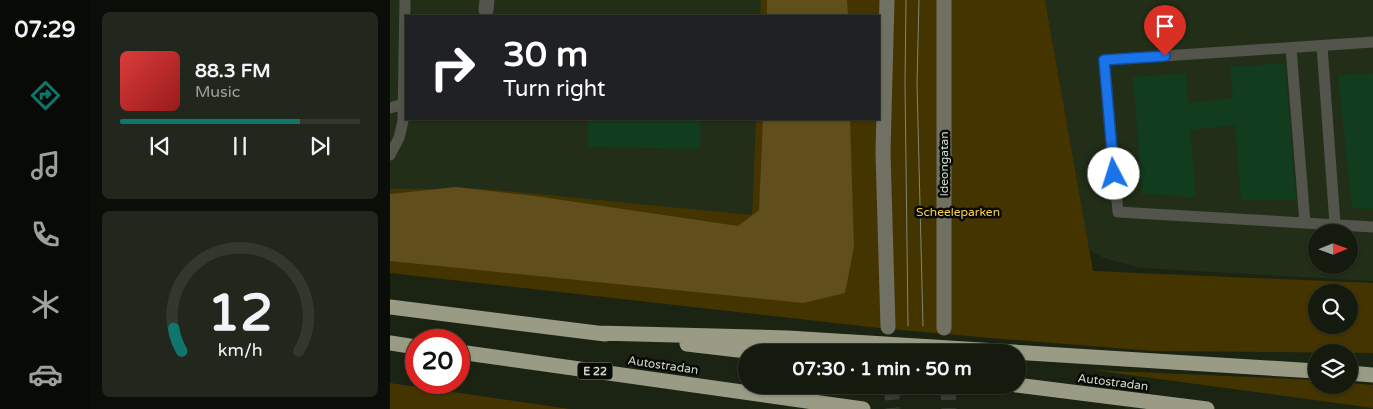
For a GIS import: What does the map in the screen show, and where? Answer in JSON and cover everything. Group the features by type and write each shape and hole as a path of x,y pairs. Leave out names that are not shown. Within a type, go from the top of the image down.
{"highway":[{"name":"Autostradan","path":"390,307 738,350"},
{"path":"596,333 797,339 1308,371"},
{"path":"390,343 405,345"},
{"name":"Autostradan","path":"470,354 863,409"},
{"path":"1358,374 1373,375"},
{"name":"Autostradan","path":"1026,386 1207,409"},
{"path":"731,390 801,409"}],"street":[{"path":"886,0 883,152 888,327"},
{"name":"Ideongatan","path":"944,0 944,328"}],"lane":[{"path":"390,155 399,138 403,104 405,0"},
{"path":"1322,46 1335,224 1118,212 1104,60 1373,42"},
{"path":"1291,48 1305,223"},
{"path":"390,108 403,104"},
{"path":"1358,226 1373,227"}],"shaded area":[{"path":"390,0 841,0 840,15 405,15 405,120 843,120 848,302 390,252"},
{"path":"767,0 847,0 848,15 767,15"},
{"path":"1045,0 1373,0 1373,281 1140,268 1104,258 1089,250"},
{"path":"763,120 850,120 854,247 845,293 803,303 390,261 390,194 456,187 535,196 738,226 759,210"}],"green space":[{"name":"Scheeleparken","path":"761,0 1045,0 1093,271 1373,283 1373,353 1358,353 1358,344 1308,344 1308,352 1154,351 990,338 879,328 390,273 390,189 484,189 752,215 756,120 880,120 880,15 760,15"},
{"path":"1092,370 1308,380 1308,394 1358,394 1358,384 1373,385 1373,408"},
{"path":"390,383 405,385 405,394 466,394 570,409 390,409"}],"building":[{"path":"1285,63 1296,200 1241,200 1235,125 1190,130 1196,198 1142,193 1133,77 1186,73 1188,103 1233,98 1230,67"},
{"path":"1373,73 1373,209 1352,208 1338,75"},
{"path":"588,120 701,120 700,149 588,147"}],"tunnel":[{"path":"892,394 893,409"},
{"path":"948,394 949,409"}],"tram line":[{"path":"906,0 905,83 908,326"},
{"path":"919,0 917,83 923,326"}],"route":[{"path":"1114,174 1104,60 1165,56"}]}
